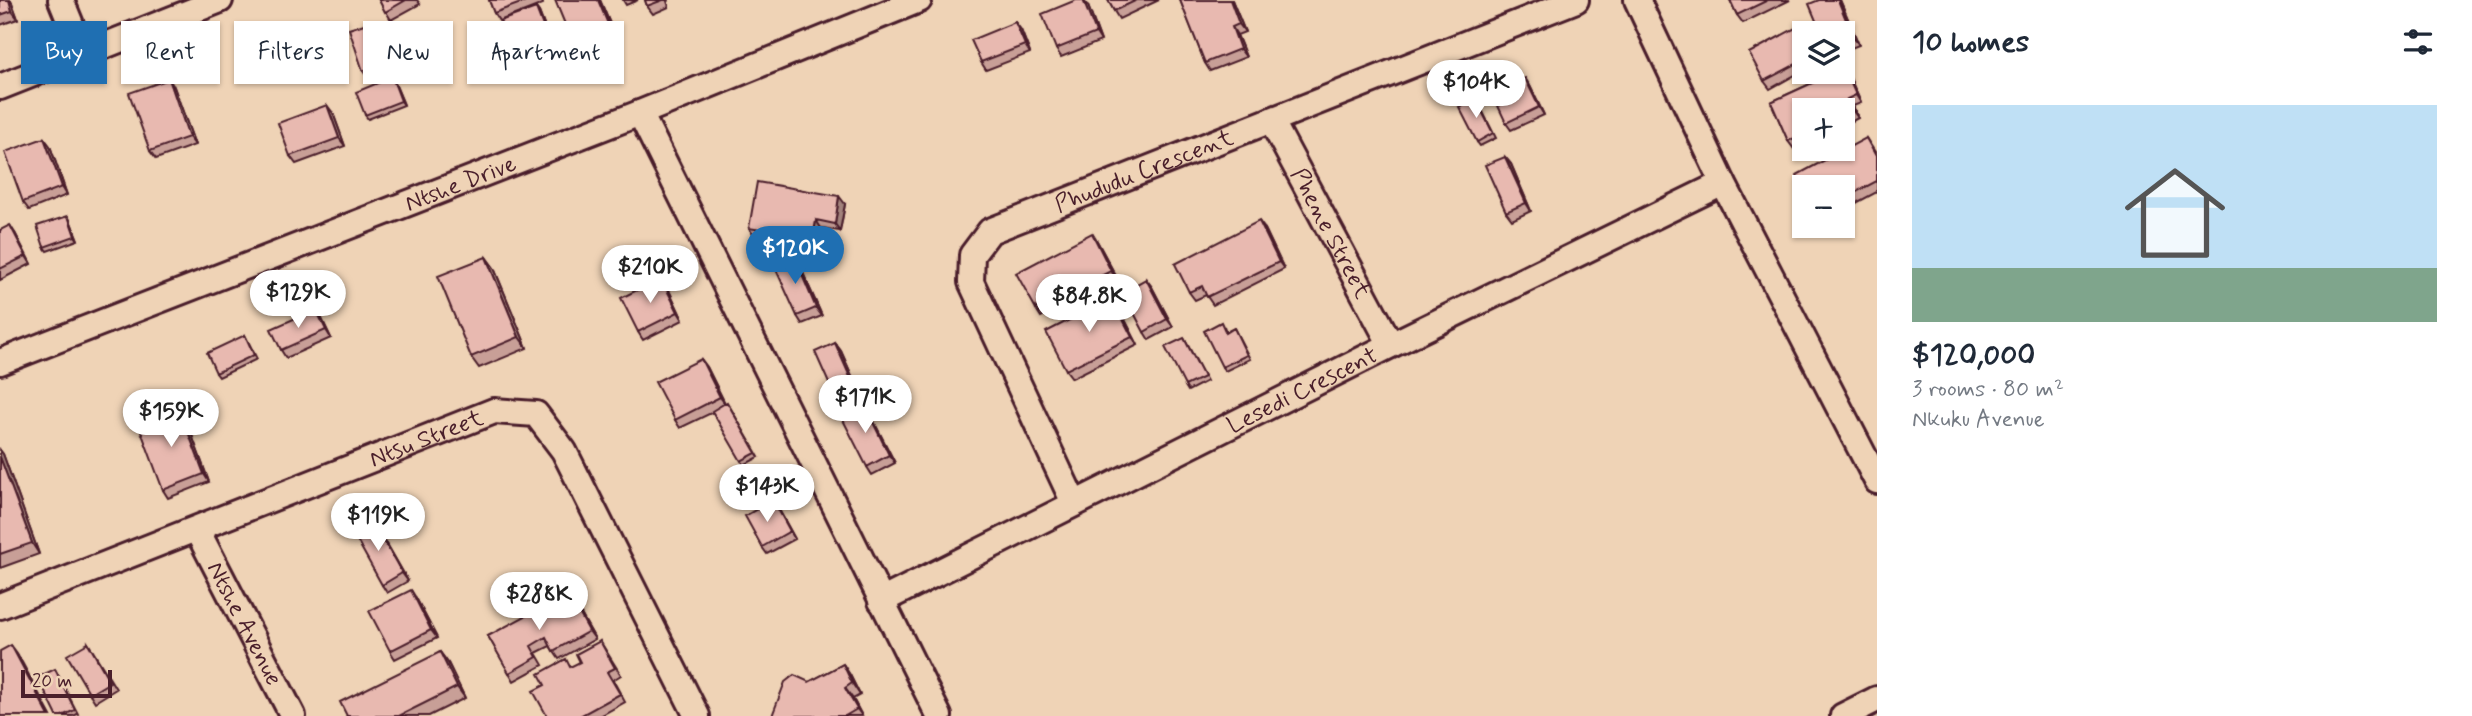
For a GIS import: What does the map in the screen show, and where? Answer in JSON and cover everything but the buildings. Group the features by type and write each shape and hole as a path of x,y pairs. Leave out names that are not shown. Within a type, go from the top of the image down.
{"street":[{"path":"61,0 70,21"},
{"path":"107,45 220,0"},
{"name":"Ntshe Drive","path":"0,362 640,113 919,0"},
{"name":"Phududu Crescent","path":"1074,503 971,282 972,255 990,231 1576,0"},
{"path":"1637,0 1723,183 1877,481"},
{"path":"0,87 21,79"},
{"path":"640,113 939,716"},
{"name":"Phene Street","path":"1271,120 1391,345"},
{"name":"Lesedi Crescent","path":"881,601 1391,345 1723,183"},
{"name":"Ntsu Street","path":"0,606 494,411 536,414 564,451 697,716"},
{"name":"Ntshe Avenue","path":"197,530 293,716"},
{"path":"1843,716 1877,699"}]}
